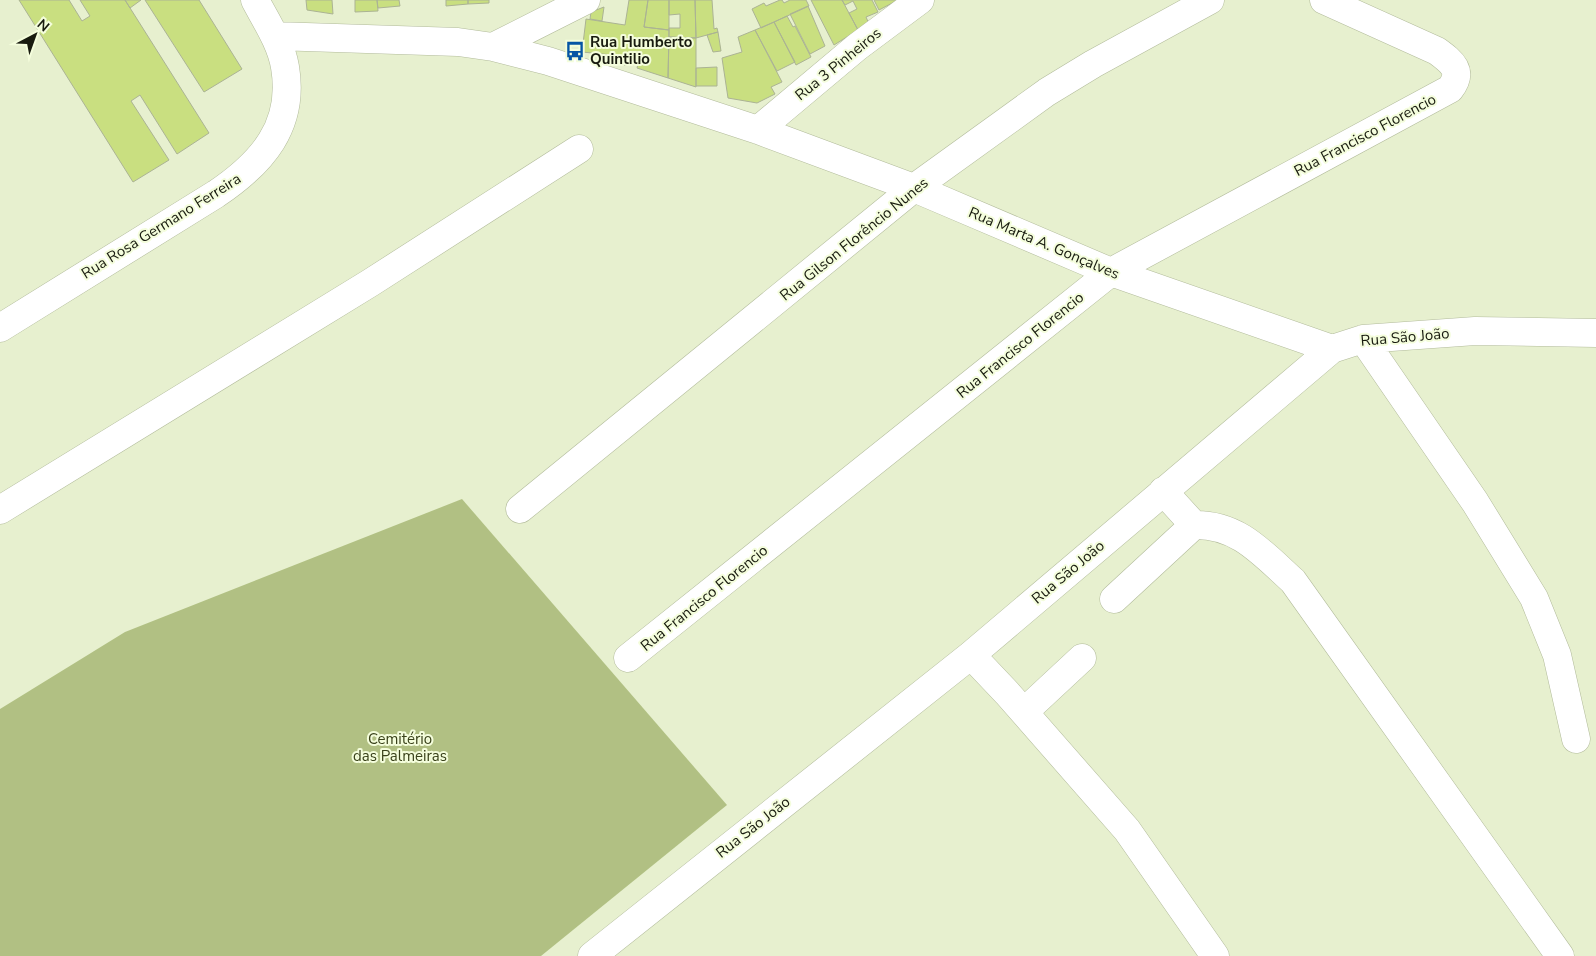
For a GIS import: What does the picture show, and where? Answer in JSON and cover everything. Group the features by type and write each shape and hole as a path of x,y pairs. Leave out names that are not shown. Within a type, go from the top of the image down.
{"street":[{"name":"Rua Rosa Germano Ferreira","path":"0,328 216,194 240,178 257,162 270,144 279,126 287,96 285,66 275,36 255,0"},
{"path":"493,47 586,0"},
{"name":"Rua 3 Pinheiros","path":"758,130 857,47 920,0"},
{"name":"Rua Gilson Florêncio Nunes","path":"520,509 914,188 1047,92 1093,64 1210,0"},
{"name":"Rua Francisco Florencio","path":"628,658 1111,272 1450,89 1456,80 1456,70 1448,59 1437,51 1324,0"},
{"path":"275,36 458,42 493,47 548,61 758,130"},
{"name":"Rua Marta A. Gonçalves","path":"758,130 914,188 1111,272 1332,349"},
{"path":"0,510 362,288 578,149"},
{"name":"Rua São João","path":"602,953 971,655 1332,349 1363,339 1475,331 1596,333"},
{"path":"1363,339 1476,502 1534,598 1557,655 1576,739"},
{"path":"1164,491 1194,525 1222,528 1241,537 1293,581 1560,956"},
{"path":"1114,599 1194,525"},
{"path":"971,655 1024,712 1127,830 1214,956"},
{"path":"1024,712 1082,658"}],"green space":[{"name":"Cemitério das Palmeiras","path":"462,499 727,805 541,956 0,956 0,709 125,632"}],"building":[{"path":"19,0 69,0 82,21 90,16 80,0 125,0 209,133 177,154 140,95 131,101 169,160 133,182"},
{"path":"125,0 141,0 130,8"},
{"path":"145,0 199,0 242,69 204,92"},
{"path":"306,0 332,0 333,14 307,10"},
{"path":"355,0 377,0 378,11 355,12"},
{"path":"377,0 399,0 400,6 378,8"},
{"path":"446,0 468,0 468,4 446,6"},
{"path":"468,0 489,0 489,3 468,4"},
{"path":"629,0 648,0 644,27 669,30 668,78 637,68 638,64 624,65 625,60 611,61 613,55 582,52 586,19 625,25"},
{"path":"648,0 669,0 669,30 644,27"},
{"path":"669,0 695,0 696,38 669,37 669,28 680,28 680,14 669,15"},
{"path":"695,0 712,0 714,29 717,28 718,32 696,38"},
{"path":"780,0 784,3 790,0 806,0 809,6 761,28 752,9 764,3 766,6"},
{"path":"811,0 842,0 858,30 834,45"},
{"path":"842,0 872,0 878,12 866,17 869,24 858,30 849,13 857,9 853,1 845,5"},
{"path":"874,0 898,0 879,10"},
{"path":"808,6 825,46 810,54 790,14"},
{"path":"604,7 602,21 590,19 591,12"},
{"path":"787,16 793,27 795,26 811,57 796,65 774,22"},
{"path":"774,22 795,62 777,71 755,30"},
{"path":"755,30 782,82 771,87 775,94 757,103 728,98 722,58 742,52 738,37"},
{"path":"718,32 721,51 713,52 707,35"},
{"path":"669,37 696,38 696,87 668,78"},
{"path":"717,67 717,86 696,86 696,68"}],"place":[{"name":"Rua Humberto Quintilio","path":"575,51"}]}
